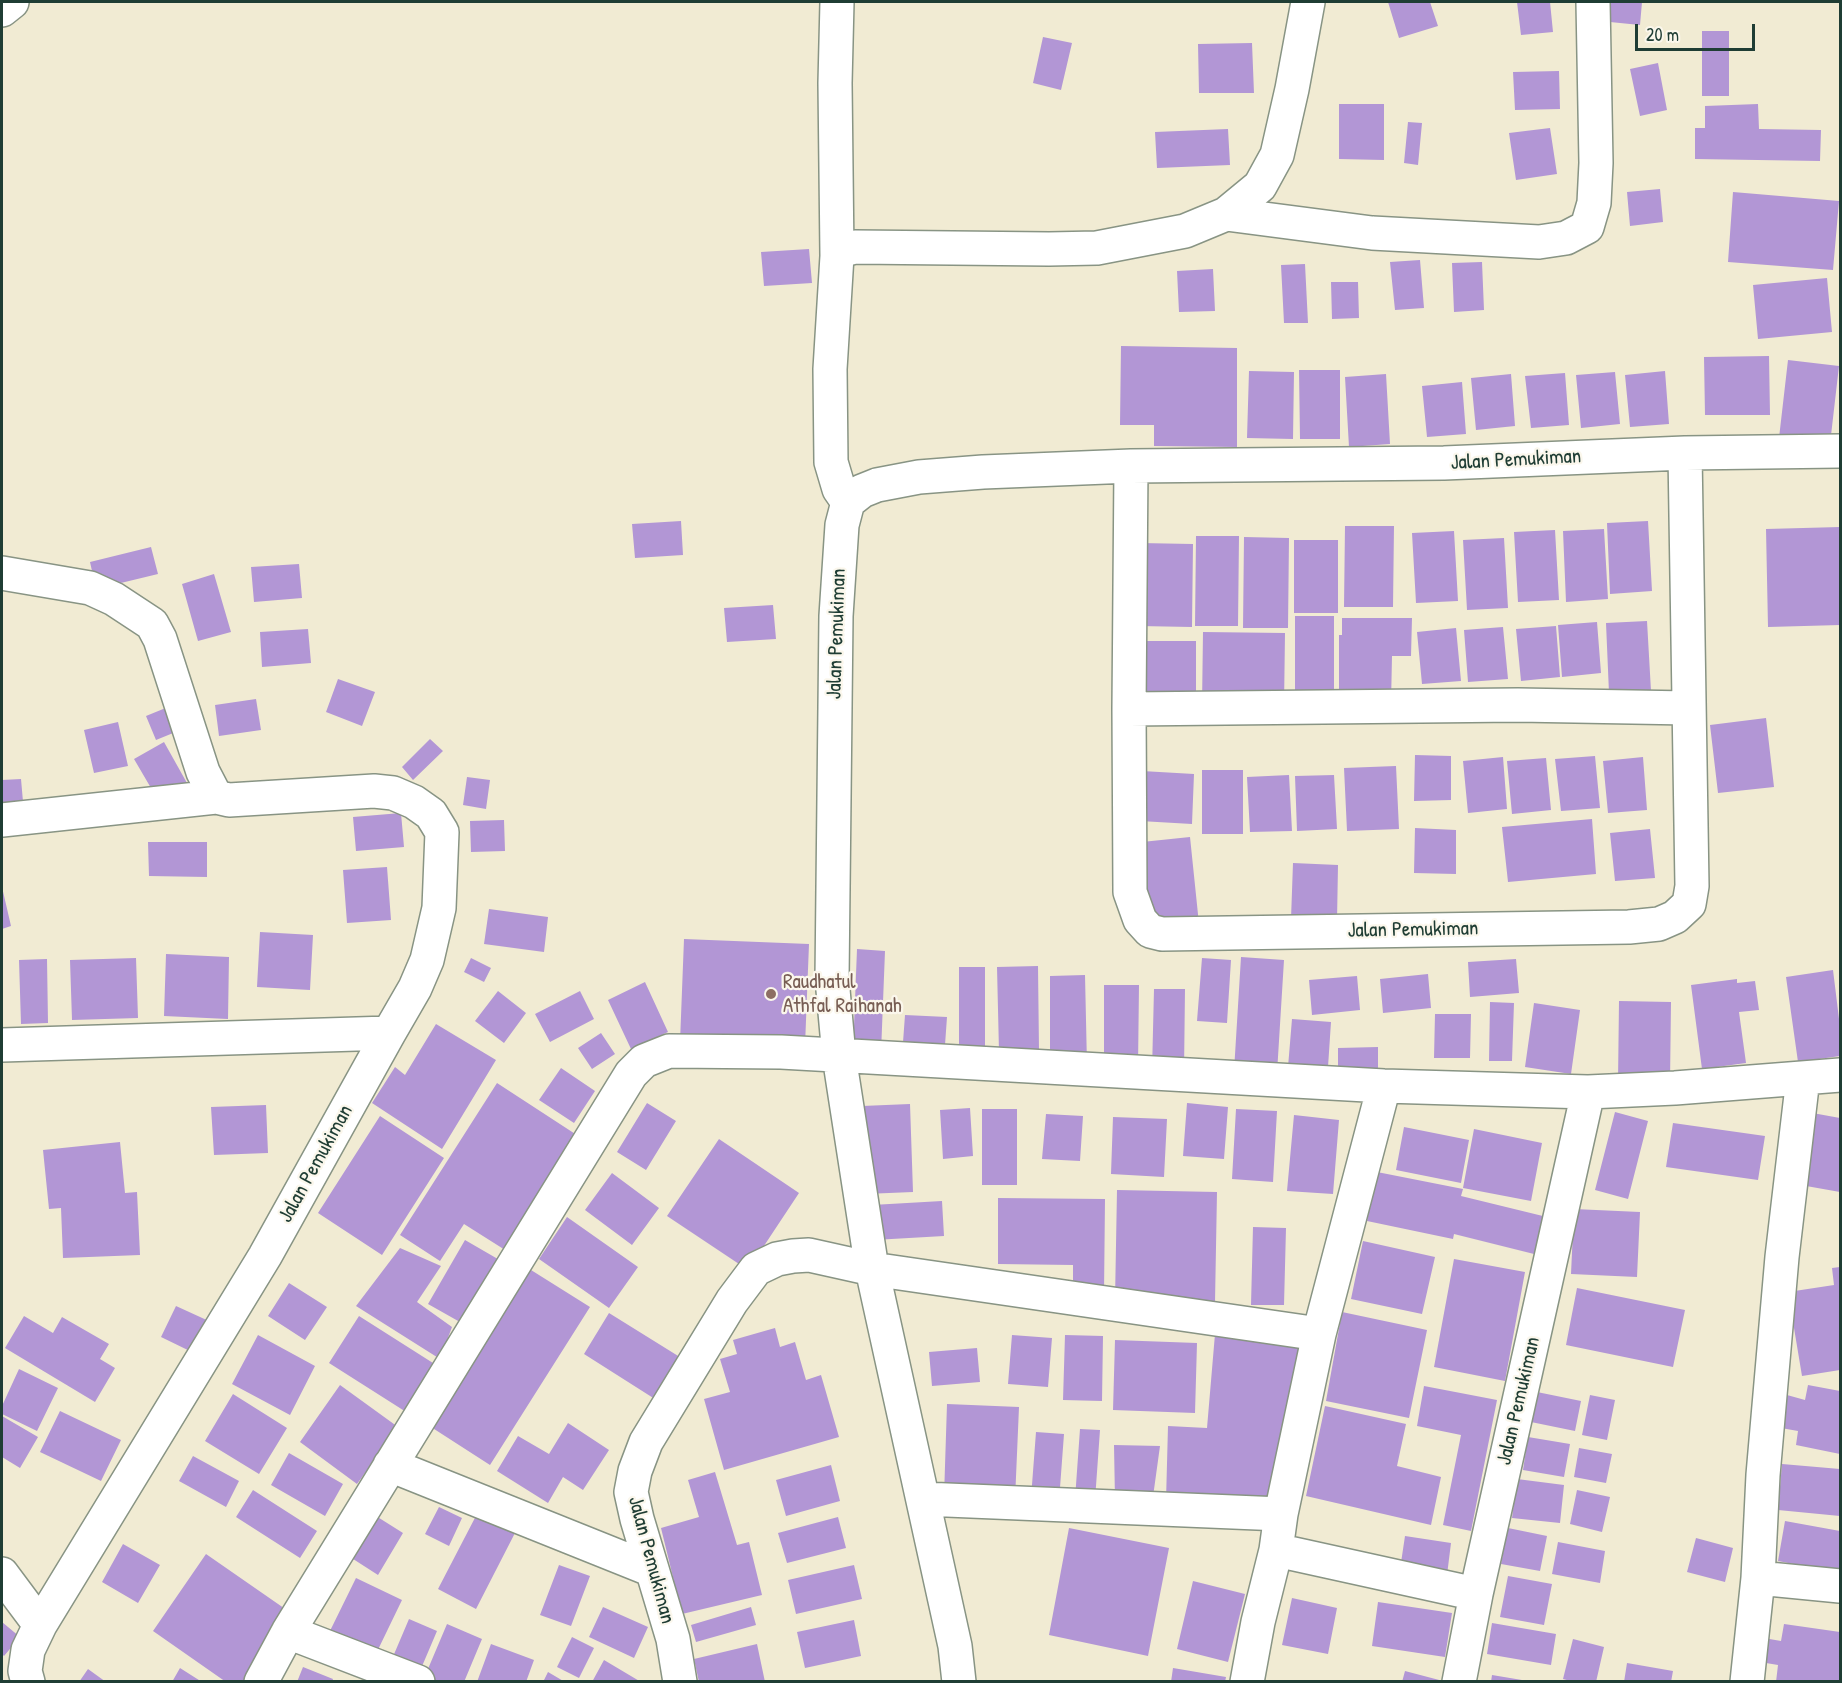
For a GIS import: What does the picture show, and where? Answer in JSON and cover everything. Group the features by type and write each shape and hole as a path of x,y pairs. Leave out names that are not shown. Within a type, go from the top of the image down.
{"street":[{"path":"2,10 12,2"},
{"path":"837,2 835,83 837,256 830,369 831,462 839,489 848,502"},
{"path":"837,256 843,249 855,247 1097,248 1185,231 1226,214 1260,186 1277,155 1308,2"},
{"path":"1226,214 1372,233 1539,243 1566,238 1587,227 1594,203 1596,163 1593,2"},
{"name":"Jalan Pemukiman","path":"959,1682 955,1646 872,1269 840,1056 832,979 836,616 842,525 848,502 862,491 877,485 919,477 994,471 1131,466 1444,463 1685,453 1840,452"},
{"name":"Jalan Pemukiman","path":"1131,466 1130,892 1140,920 1150,931 1162,934 1629,927 1659,924 1675,917 1689,904 1692,886 1685,453"},
{"path":"2,573 90,588 114,599 152,624 160,639 203,772 216,797"},
{"path":"1129,709 1518,705 1689,708"},
{"name":"Jalan Pemukiman","path":"2,820 216,797 229,800 374,791 393,793 414,801 431,814 442,832 439,908 427,960 415,988 265,1256 40,1625 28,1650 25,1671 28,1682"},
{"path":"2,1045 389,1033"},
{"path":"261,1682 288,1632 617,1095 631,1074 644,1061 669,1051 782,1052 1384,1086 1588,1092 1675,1088 1840,1075"},
{"path":"1747,1682 1758,1578 1763,1475 1782,1257 1803,1078"},
{"path":"1248,1682 1258,1622 1276,1550 1281,1514 1319,1334 1384,1086"},
{"name":"Jalan Pemukiman","path":"1459,1682 1476,1594 1588,1092"},
{"name":"Jalan Pemukiman","path":"680,1682 673,1639 631,1492 635,1471 645,1442 732,1301 756,1269 785,1257 809,1255 872,1269 1319,1334"},
{"path":"390,1465 652,1570"},
{"path":"923,1499 1281,1514"},
{"path":"1276,1550 1476,1594"},
{"path":"2,1574 40,1625"},
{"path":"1758,1578 1840,1586"},
{"path":"288,1632 418,1682"}],"building":[{"path":"1388,2 1430,2 1438,26 1399,38"},
{"path":"1517,2 1550,2 1553,32 1521,35"},
{"path":"1611,2 1642,2 1640,25 1610,22"},
{"path":"1702,31 1729,31 1729,96 1702,96"},
{"path":"1043,37 1072,43 1061,90 1033,83"},
{"path":"1252,43 1254,93 1199,93 1198,44"},
{"path":"1658,63 1667,110 1640,116 1630,69"},
{"path":"1559,71 1560,109 1515,110 1513,72"},
{"path":"1339,104 1384,104 1384,160 1339,159"},
{"path":"1758,104 1759,129 1821,130 1820,161 1695,159 1695,128 1705,128 1705,106"},
{"path":"1408,122 1422,123 1418,165 1404,163"},
{"path":"1550,128 1557,174 1516,180 1509,133"},
{"path":"1228,129 1230,165 1157,168 1155,132"},
{"path":"1660,189 1663,222 1630,226 1627,192"},
{"path":"1733,192 1839,201 1833,270 1728,262"},
{"path":"809,249 812,283 764,286 761,252"},
{"path":"1420,260 1424,308 1395,310 1390,262"},
{"path":"1482,262 1484,310 1454,312 1452,263"},
{"path":"1305,264 1308,323 1284,323 1281,265"},
{"path":"1213,269 1215,311 1179,312 1177,271"},
{"path":"1827,278 1832,332 1758,339 1753,285"},
{"path":"1331,282 1358,282 1359,318 1332,319"},
{"path":"1121,346 1237,348 1237,447 1154,446 1154,425 1120,425"},
{"path":"1769,356 1770,415 1705,415 1704,357"},
{"path":"1788,360 1839,366 1830,444 1779,438"},
{"path":"1299,370 1340,370 1340,439 1300,439"},
{"path":"1249,371 1294,372 1293,439 1247,438"},
{"path":"1665,371 1669,424 1630,427 1625,375"},
{"path":"1615,372 1620,424 1581,428 1576,375"},
{"path":"1565,373 1569,425 1531,428 1525,376"},
{"path":"1386,374 1390,444 1349,447 1345,377"},
{"path":"1511,374 1515,426 1476,430 1471,378"},
{"path":"1462,382 1466,434 1427,437 1422,386"},
{"path":"681,521 683,555 635,558 632,524"},
{"path":"1648,521 1652,591 1610,594 1607,523"},
{"path":"1345,526 1394,526 1393,607 1344,607"},
{"path":"1840,527 1840,625 1768,627 1766,529"},
{"path":"1604,529 1608,599 1566,602 1563,531"},
{"path":"1555,530 1559,600 1518,602 1514,532"},
{"path":"1454,531 1458,601 1416,603 1412,533"},
{"path":"1196,536 1239,536 1238,626 1195,626"},
{"path":"1244,537 1289,538 1288,628 1243,628"},
{"path":"1504,538 1508,608 1467,610 1463,540"},
{"path":"1294,540 1338,540 1338,613 1294,613"},
{"path":"1139,543 1193,544 1192,627 1139,626"},
{"path":"151,547 158,574 96,589 90,562"},
{"path":"299,564 302,598 254,602 251,567"},
{"path":"214,574 231,632 198,641 182,584"},
{"path":"773,605 776,639 727,642 724,608"},
{"path":"1295,616 1334,616 1334,707 1295,706"},
{"path":"1342,618 1412,618 1411,656 1392,656 1391,704 1339,703 1339,635 1342,635"},
{"path":"1647,621 1651,691 1609,693 1606,623"},
{"path":"1597,622 1601,673 1562,677 1558,625"},
{"path":"1556,626 1560,677 1521,681 1516,629"},
{"path":"1503,627 1508,679 1468,682 1464,630"},
{"path":"1456,628 1461,681 1422,684 1417,632"},
{"path":"308,629 311,663 262,667 260,632"},
{"path":"1203,632 1285,633 1284,707 1202,706"},
{"path":"1143,641 1196,641 1196,704 1143,703"},
{"path":"338,679 375,692 362,726 326,712"},
{"path":"256,699 261,730 219,736 215,705"},
{"path":"173,705 183,729 156,740 146,716"},
{"path":"1766,718 1774,787 1718,793 1710,725"},
{"path":"118,722 128,766 94,773 84,730"},
{"path":"430,739 443,751 413,780 402,767"},
{"path":"164,742 187,783 158,800 134,759"},
{"path":"1415,755 1451,756 1451,800 1414,801"},
{"path":"1595,756 1600,808 1561,811 1555,759"},
{"path":"1503,757 1507,809 1468,813 1463,761"},
{"path":"1643,757 1647,810 1608,813 1603,761"},
{"path":"1546,758 1551,810 1512,814 1507,761"},
{"path":"1396,766 1399,829 1347,831 1344,768"},
{"path":"1202,770 1243,770 1243,834 1202,834"},
{"path":"1142,771 1194,774 1192,824 1140,821"},
{"path":"1289,775 1292,831 1250,832 1247,777"},
{"path":"1334,775 1337,829 1297,831 1295,776"},
{"path":"467,777 490,780 486,809 463,805"},
{"path":"21,779 24,813 2,815 2,780"},
{"path":"401,813 404,847 356,851 353,817"},
{"path":"1592,819 1596,874 1508,882 1502,827"},
{"path":"504,820 505,851 471,852 470,821"},
{"path":"1415,828 1456,830 1456,874 1414,873"},
{"path":"1650,829 1655,878 1615,881 1610,833"},
{"path":"1190,837 1199,924 1151,929 1142,842"},
{"path":"148,842 207,842 207,877 149,876"},
{"path":"1293,863 1338,865 1337,921 1291,919"},
{"path":"387,867 391,920 347,923 343,870"},
{"path":"2,887 11,926 2,929"},
{"path":"489,909 548,917 544,952 484,944"},
{"path":"260,932 313,935 310,990 257,987"},
{"path":"684,939 809,944 805,1046 680,1042"},
{"path":"857,949 885,951 881,1053 853,1052"},
{"path":"166,954 229,957 228,1019 164,1016"},
{"path":"1241,957 1284,960 1277,1073 1234,1071"},
{"path":"136,958 138,1018 72,1020 70,960"},
{"path":"471,958 491,968 484,982 464,972"},
{"path":"1202,958 1231,960 1227,1023 1197,1021"},
{"path":"47,959 48,1023 21,1024 19,960"},
{"path":"1516,959 1519,993 1470,997 1468,962"},
{"path":"1038,966 1039,1051 999,1052 997,967"},
{"path":"959,967 985,967 985,1047 959,1048"},
{"path":"1833,970 1840,1027 1840,1056 1798,1062 1786,977"},
{"path":"1428,974 1431,1008 1383,1013 1380,979"},
{"path":"1085,975 1087,1065 1050,1065 1050,976"},
{"path":"1357,976 1360,1010 1312,1015 1309,980"},
{"path":"1737,979 1737,983 1755,981 1759,1010 1739,1012 1746,1063 1702,1069 1691,985"},
{"path":"645,982 668,1032 631,1049 608,1000"},
{"path":"1104,985 1139,985 1138,1067 1104,1066"},
{"path":"1154,989 1185,989 1184,1072 1152,1071"},
{"path":"498,991 526,1013 504,1043 475,1021"},
{"path":"580,991 594,1019 550,1042 535,1014"},
{"path":"1619,1001 1671,1002 1670,1083 1618,1082"},
{"path":"1490,1002 1514,1003 1512,1061 1489,1061"},
{"path":"1534,1003 1580,1010 1571,1074 1525,1067"},
{"path":"1435,1014 1471,1014 1470,1058 1434,1058"},
{"path":"905,1015 947,1017 944,1059 902,1056"},
{"path":"1292,1019 1331,1022 1327,1082 1287,1079"},
{"path":"436,1024 496,1060 442,1149 372,1103 395,1067 405,1075"},
{"path":"601,1033 615,1054 592,1069 578,1048"},
{"path":"1378,1047 1378,1078 1338,1078 1338,1048"},
{"path":"561,1068 595,1091 574,1123 539,1100"},
{"path":"497,1083 586,1141 513,1255 464,1224 440,1261 400,1235"},
{"path":"647,1103 676,1121 646,1170 617,1152"},
{"path":"1187,1103 1228,1107 1224,1159 1183,1156"},
{"path":"910,1104 913,1192 865,1194 862,1106"},
{"path":"266,1105 268,1153 214,1155 211,1107"},
{"path":"970,1108 973,1156 943,1159 940,1110"},
{"path":"982,1109 1017,1109 1017,1185 982,1185"},
{"path":"1236,1109 1277,1111 1273,1182 1232,1179"},
{"path":"1615,1112 1648,1121 1628,1199 1595,1190"},
{"path":"1807,1112 1840,1118 1840,1192 1795,1184"},
{"path":"1046,1114 1083,1116 1080,1161 1042,1159"},
{"path":"1294,1115 1339,1120 1333,1194 1287,1191"},
{"path":"380,1116 444,1158 382,1255 318,1213"},
{"path":"1113,1117 1167,1119 1164,1177 1111,1174"},
{"path":"1673,1123 1765,1136 1758,1180 1666,1167"},
{"path":"1404,1127 1469,1140 1461,1183 1396,1170"},
{"path":"1474,1129 1542,1143 1531,1201 1463,1188"},
{"path":"719,1139 799,1193 748,1270 667,1216"},
{"path":"120,1142 125,1193 137,1192 140,1255 63,1258 61,1208 49,1209 43,1150"},
{"path":"1377,1172 1463,1189 1461,1196 1551,1218 1542,1256 1454,1234 1453,1239 1367,1221"},
{"path":"612,1173 659,1208 632,1245 585,1210"},
{"path":"1117,1190 1217,1192 1215,1302 1115,1300"},
{"path":"998,1198 1105,1199 1104,1294 1073,1294 1073,1265 998,1264"},
{"path":"942,1201 944,1236 874,1240 872,1205"},
{"path":"1574,1209 1640,1212 1637,1277 1571,1274"},
{"path":"567,1217 638,1267 609,1308 539,1259"},
{"path":"1253,1227 1286,1228 1284,1305 1251,1305"},
{"path":"465,1240 503,1262 467,1326 428,1304"},
{"path":"1363,1241 1435,1257 1422,1314 1351,1299"},
{"path":"400,1248 441,1266 417,1302 452,1327 440,1359 356,1306"},
{"path":"1454,1259 1525,1272 1505,1381 1434,1367"},
{"path":"1840,1267 1840,1370 1802,1376 1788,1292 1834,1285 1832,1268"},
{"path":"531,1270 590,1307 490,1465 431,1427"},
{"path":"289,1283 327,1307 305,1340 268,1316"},
{"path":"1577,1288 1685,1310 1673,1367 1566,1345"},
{"path":"176,1306 211,1322 196,1354 161,1337"},
{"path":"1342,1312 1427,1330 1409,1418 1326,1401"},
{"path":"609,1313 683,1359 658,1401 584,1354"},
{"path":"24,1316 53,1333 62,1317 109,1344 100,1359 115,1368 95,1402 5,1348"},
{"path":"359,1316 444,1370 414,1417 329,1363"},
{"path":"775,1328 780,1347 795,1342 806,1380 821,1375 839,1437 724,1470 704,1399 730,1392 720,1359 737,1354 733,1340"},
{"path":"1215,1334 1302,1344 1268,1504 1166,1501 1168,1426 1207,1428"},
{"path":"258,1335 315,1366 290,1415 232,1384"},
{"path":"1012,1335 1052,1338 1048,1387 1008,1384"},
{"path":"1065,1335 1103,1336 1102,1401 1063,1400"},
{"path":"1115,1340 1197,1343 1195,1413 1113,1410"},
{"path":"977,1348 980,1382 932,1386 929,1352"},
{"path":"19,1369 58,1388 37,1431 2,1414 2,1406"},
{"path":"340,1385 398,1427 357,1484 300,1442"},
{"path":"1808,1385 1840,1391 1840,1454 1796,1445 1798,1431 1781,1428 1787,1395 1805,1400"},
{"path":"1424,1386 1497,1400 1471,1531 1443,1525 1461,1435 1417,1426"},
{"path":"1537,1392 1581,1401 1575,1431 1531,1422"},
{"path":"233,1394 287,1428 259,1474 205,1441"},
{"path":"1590,1395 1615,1400 1607,1440 1582,1435"},
{"path":"947,1404 1019,1407 1015,1500 944,1497"},
{"path":"1325,1406 1406,1424 1397,1466 1441,1477 1431,1525 1306,1496"},
{"path":"60,1411 121,1440 101,1481 40,1452"},
{"path":"2,1416 38,1437 20,1468 2,1457"},
{"path":"568,1423 609,1450 583,1490 563,1477 548,1503 497,1471 518,1436 549,1454"},
{"path":"1080,1429 1100,1430 1095,1500 1075,1499"},
{"path":"1036,1432 1064,1434 1059,1501 1031,1498"},
{"path":"1528,1437 1570,1444 1564,1477 1523,1470"},
{"path":"1114,1445 1160,1446 1152,1504 1115,1500"},
{"path":"1579,1448 1612,1454 1606,1483 1574,1477"},
{"path":"289,1453 343,1484 325,1516 271,1485"},
{"path":"193,1456 239,1481 226,1507 179,1481"},
{"path":"1782,1464 1840,1469 1840,1516 1778,1510"},
{"path":"831,1465 840,1501 786,1516 776,1480"},
{"path":"715,1472 737,1545 749,1542 762,1595 682,1614 661,1528 699,1517 688,1480"},
{"path":"1517,1479 1564,1485 1560,1523 1512,1518"},
{"path":"253,1490 317,1531 300,1558 236,1517"},
{"path":"1577,1490 1610,1497 1602,1532 1570,1524"},
{"path":"439,1507 462,1518 449,1546 425,1534"},
{"path":"478,1512 516,1531 476,1609 438,1589"},
{"path":"376,1516 403,1533 378,1575 350,1557"},
{"path":"838,1517 846,1548 787,1563 778,1533"},
{"path":"1785,1521 1840,1531 1840,1573 1778,1561"},
{"path":"1069,1528 1169,1548 1148,1656 1049,1635"},
{"path":"1508,1528 1547,1536 1540,1571 1501,1564"},
{"path":"1405,1536 1451,1543 1446,1583 1399,1576"},
{"path":"1696,1538 1733,1548 1725,1582 1687,1572"},
{"path":"1558,1542 1605,1551 1600,1583 1552,1574"},
{"path":"123,1544 160,1565 138,1603 102,1582"},
{"path":"206,1554 291,1613 245,1682 226,1682 153,1631"},
{"path":"559,1565 590,1576 571,1626 540,1615"},
{"path":"854,1565 862,1599 796,1614 788,1580"},
{"path":"1508,1576 1552,1584 1544,1625 1500,1617"},
{"path":"356,1578 402,1600 373,1660 327,1637"},
{"path":"1193,1581 1245,1594 1228,1662 1177,1649"},
{"path":"1292,1598 1337,1608 1328,1654 1282,1645"},
{"path":"1378,1602 1452,1613 1445,1657 1372,1646"},
{"path":"603,1607 648,1627 634,1658 589,1637"},
{"path":"751,1607 756,1625 696,1642 691,1625"},
{"path":"409,1619 437,1631 420,1671 392,1659"},
{"path":"854,1620 861,1656 805,1668 797,1632"},
{"path":"2,1622 20,1637 4,1656 2,1654"},
{"path":"1492,1623 1556,1634 1551,1665 1487,1654"},
{"path":"447,1624 482,1639 464,1682 438,1682 425,1676"},
{"path":"1784,1624 1840,1632 1840,1682 1776,1682 1778,1665 1754,1661 1758,1637 1781,1641"},
{"path":"572,1637 594,1648 579,1678 557,1667"},
{"path":"1573,1639 1604,1647 1596,1682 1574,1682 1563,1679"},
{"path":"491,1644 534,1660 526,1682 477,1682"},
{"path":"757,1644 765,1682 699,1682 694,1659"},
{"path":"604,1660 641,1682 592,1682"},
{"path":"1627,1663 1673,1671 1671,1682 1624,1682"},
{"path":"303,1667 333,1679 332,1682 297,1682"},
{"path":"180,1668 202,1682 172,1682"},
{"path":"1173,1668 1226,1677 1225,1682 1171,1682"},
{"path":"88,1669 106,1682 79,1682"},
{"path":"1405,1671 1443,1681 1443,1682 1402,1682"},
{"path":"548,1672 565,1682 543,1682"},
{"path":"1492,1675 1522,1680 1522,1682 1491,1682"}],"place":[{"name":"Raudhatul Athfal Raihanah","path":"771,994"}]}
